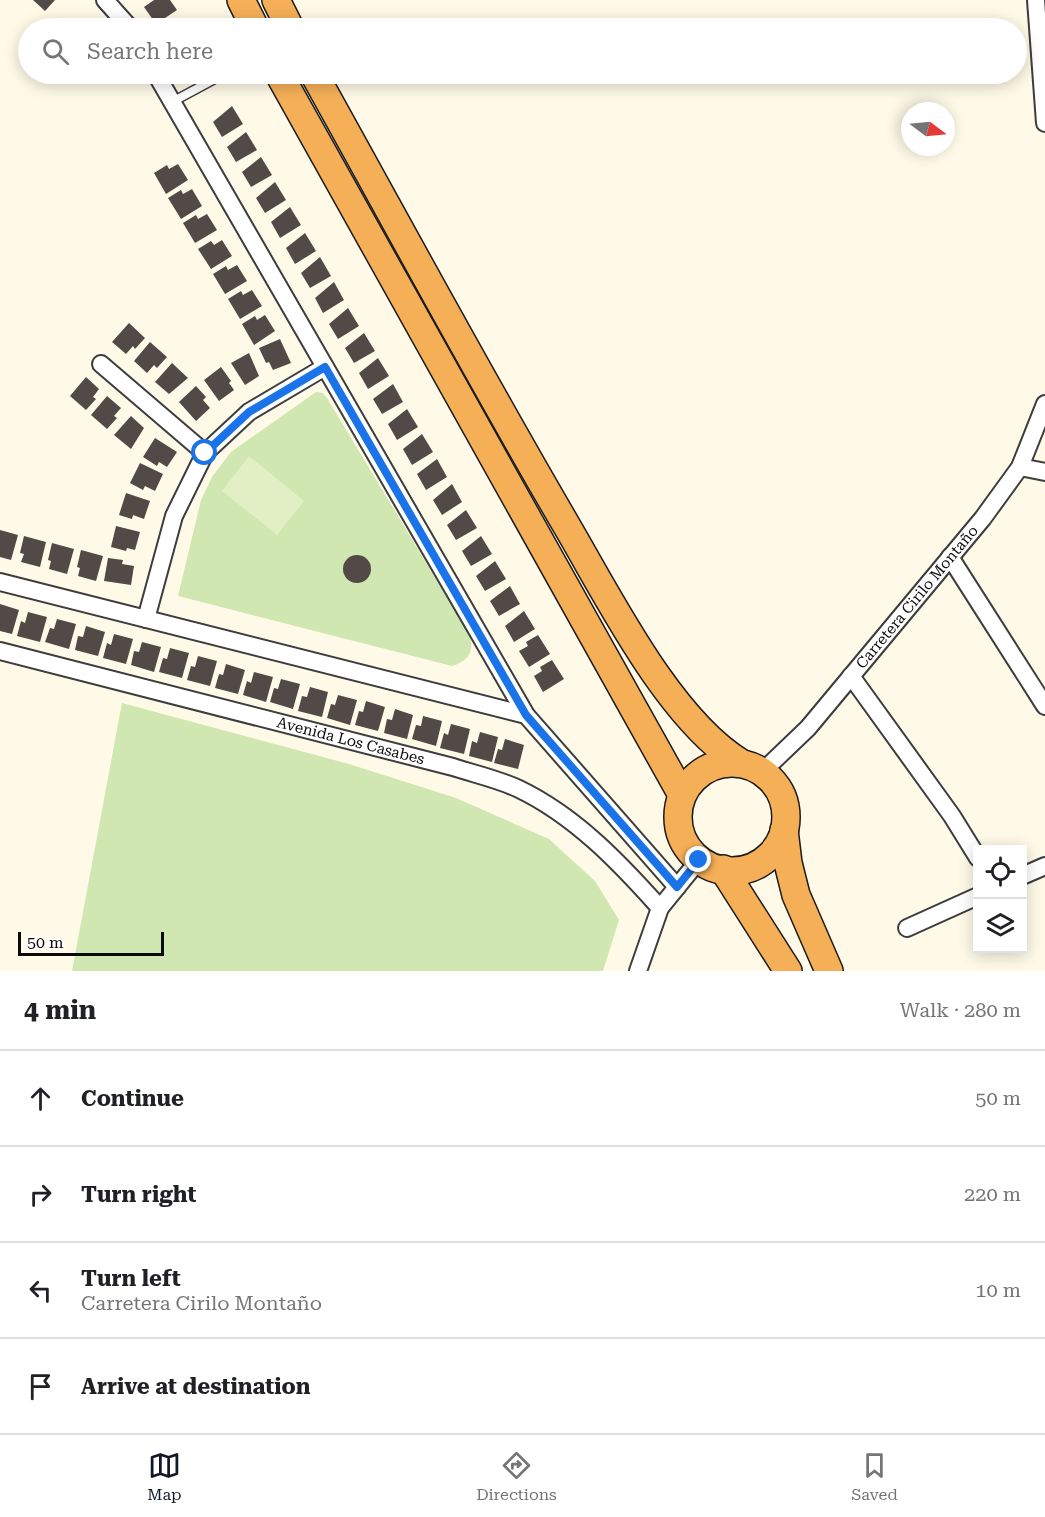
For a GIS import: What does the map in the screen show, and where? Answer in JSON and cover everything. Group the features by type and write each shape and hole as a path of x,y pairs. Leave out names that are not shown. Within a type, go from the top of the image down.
{"highway":[{"path":"241,0 250,18"},
{"path":"276,0 285,18"},
{"path":"285,84 682,795"},
{"path":"320,84 527,459 636,645 699,730 722,752 772,780 782,795 786,812 784,830 788,863 796,895 829,971"},
{"path":"751,767 723,763 706,769 692,780 682,795 678,813 680,831 687,847 711,865 788,971"},
{"path":"711,865 732,871 750,868 765,859 778,846 784,830"}],"street":[{"path":"105,0 121,18"},
{"path":"1036,0 1045,123"},
{"path":"162,84 526,715 677,887"},
{"path":"101,363 205,453"},
{"path":"146,619 174,516 205,453 249,412 325,367"},
{"name":"Carretera Cirilo Montaño","path":"751,767 808,728 950,557 1020,467 1045,404"},
{"path":"1020,467 1045,472"},
{"path":"950,557 984,606 1045,706"},
{"path":"0,582 526,715"},
{"name":"Avenida Los Casabes","path":"0,651 453,767 518,789 567,820 617,860 660,908"},
{"path":"851,676 952,816 973,850"},
{"path":"638,971 660,908 677,887 711,865"},
{"path":"1027,874 1045,866"},
{"path":"907,928 973,898"}],"lane":[{"path":"172,102 205,84"}],"green space":[{"path":"316,392 323,393 327,398 469,634 471,650 458,664 452,666 178,596 201,500 212,477 231,452"},
{"path":"249,456 304,501 277,535 222,491"},
{"path":"122,703 349,764 456,798 549,839 595,881 619,920 603,971 72,971"}],"building":[{"path":"33,0 55,0 45,11"},
{"path":"154,0 170,0 177,10 165,18 152,18 144,7"},
{"path":"232,106 243,124 222,137 213,122"},
{"path":"246,132 257,150 236,162 227,147"},
{"path":"261,157 272,175 251,187 242,172"},
{"path":"178,164 188,180 166,194 154,173 167,165 169,169"},
{"path":"275,182 286,200 265,213 256,198"},
{"path":"192,189 202,206 181,219 168,198 181,190 183,194"},
{"path":"290,207 301,225 280,238 271,222"},
{"path":"207,214 217,230 195,243 183,223 196,215 198,219"},
{"path":"305,233 316,251 295,264 286,248"},
{"path":"222,240 232,256 211,269 198,249 211,241 214,245"},
{"path":"320,257 331,276 310,288 301,273"},
{"path":"237,265 247,281 225,294 213,274 226,266 228,270"},
{"path":"334,282 344,300 323,313 315,298"},
{"path":"252,290 262,306 240,319 228,299 241,291 243,295"},
{"path":"348,308 359,326 338,339 329,324"},
{"path":"265,315 275,331 254,345 242,324 255,316 257,320"},
{"path":"129,323 145,338 135,349 133,346 126,354 112,342"},
{"path":"364,333 375,351 354,363 345,348"},
{"path":"280,339 291,363 273,370 269,362 266,363 259,348"},
{"path":"150,342 167,357 157,368 154,365 147,373 134,361"},
{"path":"249,353 259,376 245,385 231,363"},
{"path":"378,358 389,376 368,389 359,373"},
{"path":"172,363 188,378 169,394 155,382"},
{"path":"221,367 231,381 229,383 234,390 219,401 204,380"},
{"path":"86,377 99,389 93,397 96,399 86,410 70,396"},
{"path":"393,384 403,402 382,414 373,399"},
{"path":"196,386 206,397 203,400 210,408 196,421 179,402"},
{"path":"107,396 121,408 114,416 117,418 107,429 91,415"},
{"path":"407,409 418,427 397,440 388,424"},
{"path":"131,416 144,428 131,449 114,435"},
{"path":"422,434 433,452 412,465 403,449"},
{"path":"155,438 177,452 167,467 159,462 157,466 143,457"},
{"path":"437,459 447,477 426,490 417,474"},
{"path":"140,463 163,474 155,491 145,486 143,490 130,483"},
{"path":"452,484 462,502 442,515 433,500"},
{"path":"126,493 150,501 144,519 133,515 132,519 119,515"},
{"path":"466,510 477,528 456,540 447,525"},
{"path":"116,526 140,532 135,550 127,548 126,551 111,547"},
{"path":"0,530 18,535 11,560 0,557"},
{"path":"24,536 46,542 40,567 21,562 24,554 20,553"},
{"path":"481,536 492,554 471,566 462,551"},
{"path":"52,543 74,549 67,574 49,569 51,561 48,560"},
{"path":"81,550 103,556 96,581 78,576 80,568 77,567"},
{"path":"357,555 367,559 371,569 367,579 357,583 347,579 343,569 347,559"},
{"path":"108,558 123,560 122,564 134,566 131,585 104,581"},
{"path":"495,561 506,579 485,591 476,576"},
{"path":"510,586 520,604 499,616 490,601"},
{"path":"0,604 19,610 12,634 0,631"},
{"path":"524,611 535,629 514,642 505,626"},
{"path":"28,612 47,617 40,642 17,636 21,621 25,623"},
{"path":"57,619 76,624 69,649 45,642 50,628 54,629"},
{"path":"86,626 105,632 98,656 75,650 78,636 83,637"},
{"path":"114,634 133,639 126,664 103,658 107,643 111,645"},
{"path":"538,635 550,654 529,667 519,651 528,646 526,642"},
{"path":"142,642 161,647 154,672 131,665 134,651 139,652"},
{"path":"170,648 189,653 182,678 159,672 163,658 167,659"},
{"path":"198,656 217,661 210,686 187,680 191,666 195,667"},
{"path":"552,660 564,679 543,692 534,676 542,671 540,667"},
{"path":"226,664 245,670 238,694 215,688 219,674 223,675"},
{"path":"254,672 273,677 266,702 243,695 247,681 251,683"},
{"path":"281,679 300,684 293,709 270,702 274,688 278,689"},
{"path":"310,687 328,692 322,717 298,711 302,696 307,697"},
{"path":"338,695 357,700 350,725 327,718 331,704 335,705"},
{"path":"366,701 385,707 378,731 355,725 359,711 363,712"},
{"path":"395,709 413,715 407,739 384,733 387,719 392,720"},
{"path":"423,716 442,721 436,746 412,739 416,725 421,726"},
{"path":"451,724 470,729 464,754 440,748 444,733 448,735"},
{"path":"480,732 498,737 492,762 469,756 472,741 477,743"},
{"path":"505,739 524,745 518,769 494,763 498,749 502,750"}],"route":[{"path":"205,453 249,412 325,367 526,715 677,887 699,860"}]}
